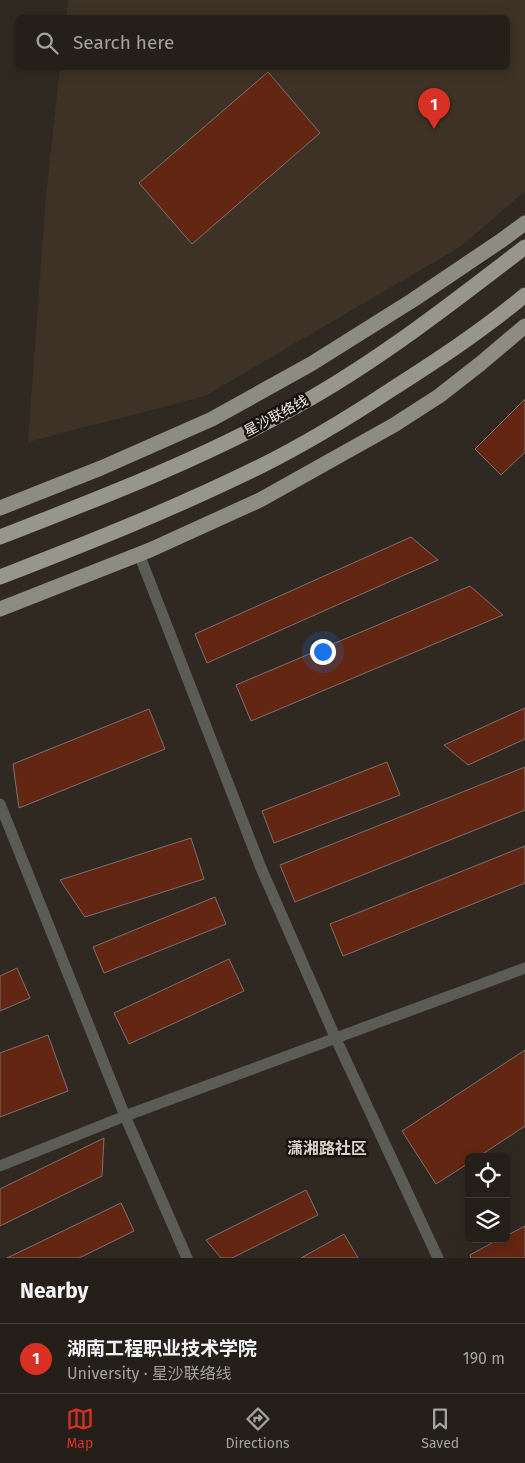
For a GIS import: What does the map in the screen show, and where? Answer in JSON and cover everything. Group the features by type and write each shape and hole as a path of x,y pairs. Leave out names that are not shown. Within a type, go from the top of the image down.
{"highway":[{"name":"星沙联络线","path":"0,537 126,488 225,444 311,398 368,363 420,327 525,246"},
{"path":"0,577 185,502 264,465 353,414 443,357 525,295"}],"main road":[{"path":"0,508 101,468 212,419 311,364 474,260 525,223"},
{"path":"0,609 139,554 260,500 394,425 439,396 525,326"}],"lane":[{"path":"139,554 261,868 336,1039 438,1258"},
{"path":"0,804 125,1116 187,1258"},
{"path":"0,1166 125,1116 525,968"}],"shaded area":[{"path":"68,0 525,0 525,191 460,247 205,396 28,442 46,195 60,70 510,70 510,15 66,15"}],"building":[{"path":"268,72 320,133 192,244 139,183"},
{"path":"525,399 525,452 501,475 475,449"},
{"path":"411,537 438,560 207,663 195,634"},
{"path":"470,586 503,615 251,721 236,685"},
{"path":"525,708 525,739 468,765 444,745"},
{"path":"149,709 165,749 19,808 13,764"},
{"path":"387,762 400,795 274,843 262,811"},
{"path":"525,767 525,810 295,902 280,865"},
{"path":"191,838 204,879 85,917 60,880"},
{"path":"525,846 525,883 343,956 330,924"},
{"path":"215,897 226,924 104,973 93,947"},
{"path":"229,959 244,991 129,1044 114,1013"},
{"path":"17,968 30,998 0,1011 0,976"},
{"path":"48,1035 68,1091 0,1117 0,1053"},
{"path":"525,1050 525,1126 484,1153 465,1153 465,1166 436,1184 402,1131"},
{"path":"104,1138 102,1176 0,1226 0,1189"},
{"path":"306,1190 318,1215 232,1258 221,1258 206,1240"},
{"path":"121,1203 134,1231 79,1258 7,1258"},
{"path":"525,1226 525,1258 471,1258 470,1255 492,1243 510,1243 510,1234"},
{"path":"344,1234 358,1258 301,1258"}],"place":[{"name":"湖南工程职业技术学院","path":"434,129"}],"district":[{"name":"潇湘路社区","path":"327,1148"}]}
